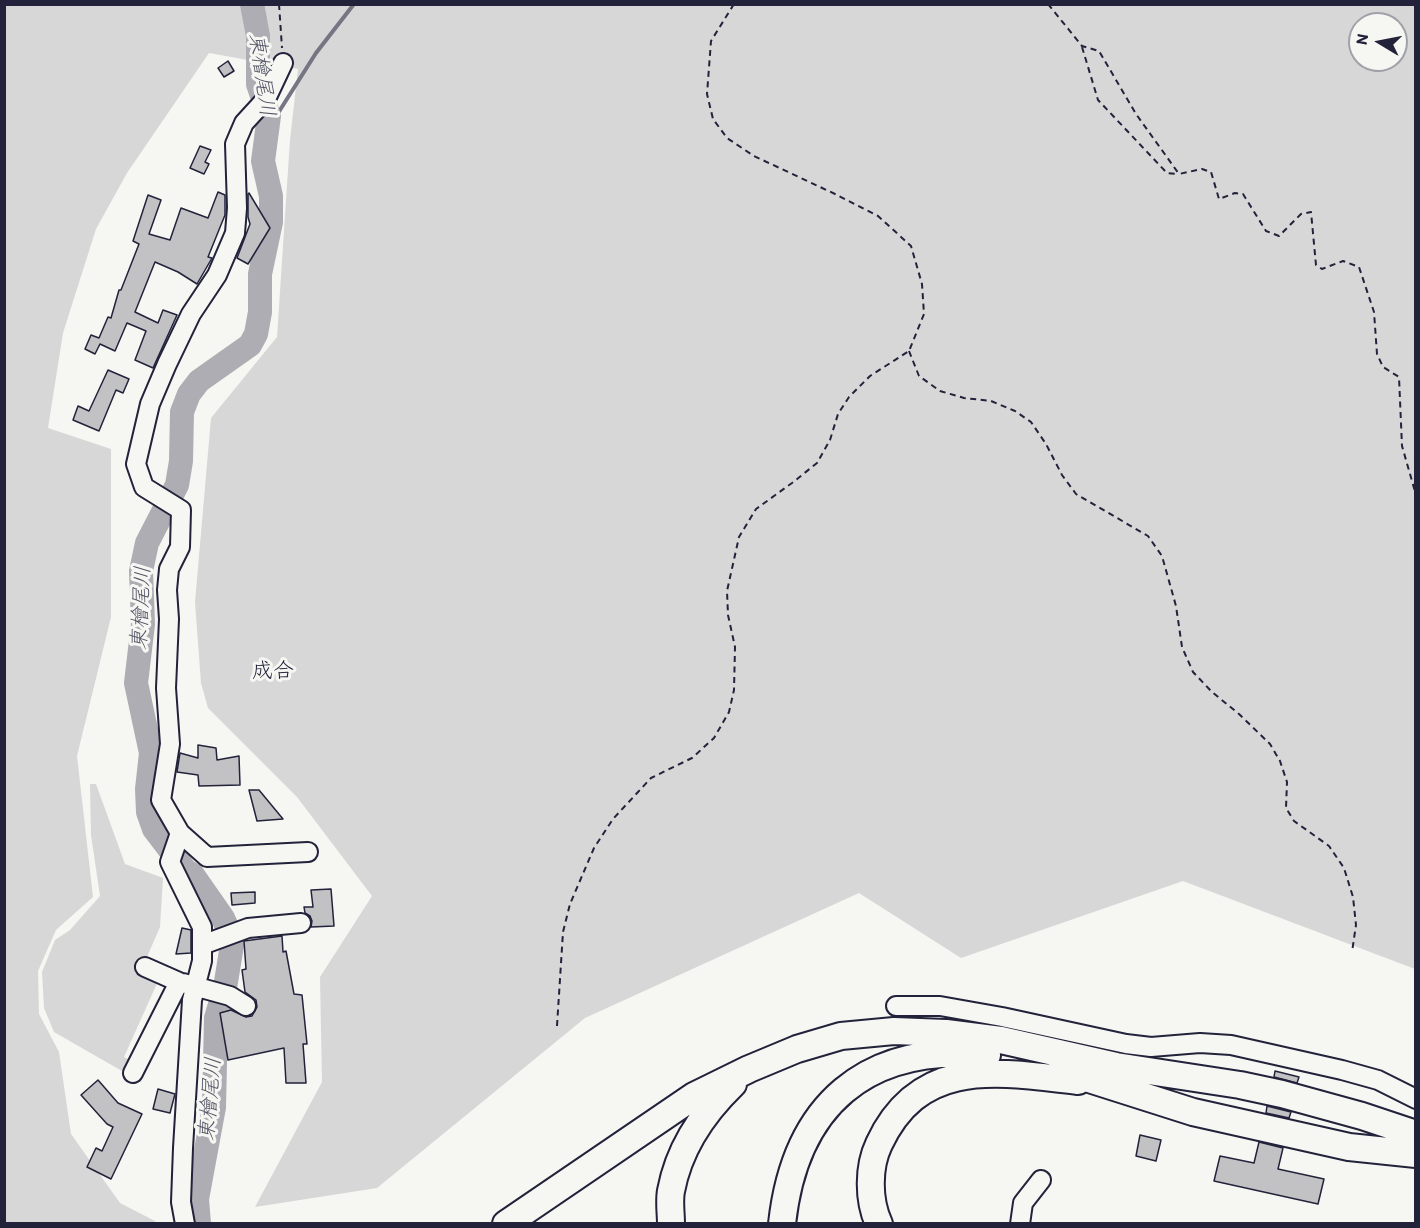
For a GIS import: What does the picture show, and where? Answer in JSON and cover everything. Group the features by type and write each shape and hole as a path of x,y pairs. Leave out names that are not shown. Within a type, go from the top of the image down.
{"highway":[{"path":"506,1224 694,1096 797,1049 841,1036 894,1031 946,1033 1002,1040 1116,1066 1240,1085 1282,1094 1362,1116 1416,1134"},
{"path":"782,1224 785,1197 795,1160 810,1129 830,1101 873,1071 900,1059 929,1054 960,1052 995,1056 1058,1069 1193,1112 1349,1147 1416,1154"},
{"path":"671,1224 671,1191 684,1149 716,1101 749,1069"},
{"path":"879,1224 871,1193 875,1151 886,1128 904,1106 924,1090 947,1079 976,1073 1015,1073 1111,1085"}],"street":[{"path":"283,63 266,99 244,123 235,144 237,208 235,233 217,275 192,314 166,364 150,404 136,464 144,487 181,510 180,547 170,569 167,590 169,619 166,688 170,744 161,800 180,833 207,857 308,852"},
{"path":"133,1073 202,961 202,927 170,862 180,833"},
{"path":"202,945 248,928 301,924"},
{"path":"145,967 187,984 230,996 246,1006"},
{"path":"185,1224 181,1202 192,1000 187,984"},
{"path":"896,1006 940,1006 1125,1044 1151,1047 1200,1043 1231,1045 1378,1080 1416,1100"},
{"path":"1020,1224 1023,1203 1041,1180"}],"path":[{"path":"279,4 283,63"},
{"path":"557,1026 563,932 570,904 594,848 612,819 651,778 692,758 714,738 729,712 734,690 735,647 728,615 727,591 739,537 756,508 817,463 830,440 838,414 849,397 870,376 909,351 924,314 922,284 911,246 878,216 754,156 728,138 713,119 707,94 711,41 734,4"},
{"path":"1048,4 1082,46 1098,100 1167,173 1179,174 1202,169 1211,172 1219,199 1235,193 1243,194 1266,231 1280,236 1301,214 1311,212 1316,265 1322,270 1342,261 1359,267 1374,312 1377,354 1383,367 1399,377 1402,446 1416,495"},
{"path":"1082,46 1099,51 1136,114 1179,174"},
{"path":"909,351 919,376 940,391 964,398 991,401 1015,411 1031,422 1046,444 1062,475 1076,494 1148,536 1162,556 1176,606 1182,647 1193,672 1270,744 1280,761 1287,782 1286,808 1294,820 1329,846 1344,868 1353,897 1356,925 1352,952"}],"shaded area":[{"path":"5,5 1415,5 1415,969 1183,881 961,958 859,893 585,1018 377,1188 255,1207 322,1082 320,977 372,896 297,797 208,708 201,683 195,602 211,418 277,337 290,140 298,69 209,53 127,173 96,229 63,333 48,428 111,449 111,617 77,756 93,897 56,930 38,971 39,1014 59,1052 71,1134 120,1203 155,1223 5,1224"},
{"path":"90,784 96,784 125,864 163,878 160,927 140,973 159,979 124,1057 134,1062 129,1075 54,1032 44,1008 42,972 55,940 70,930 100,896 91,835"}],"building":[{"path":"228,61 234,71 224,77 218,68"},
{"path":"200,146 211,150 205,162 209,164 204,174 190,168"},
{"path":"218,192 225,195 225,215 208,257 212,258 197,284 178,272 155,262 135,312 158,323 163,310 177,315 153,368 135,360 146,331 127,323 115,351 100,344 95,354 85,349 91,335 99,338 108,317 111,318 119,290 121,290 139,244 133,241 148,195 161,200 149,234 170,240 181,208 208,218"},
{"path":"249,193 270,228 248,264 237,258 250,224"},
{"path":"108,370 129,379 123,393 116,390 99,431 73,420 78,406 89,411"},
{"path":"198,745 216,748 217,760 239,756 240,785 199,786 198,775 177,772 180,753 198,758"},
{"path":"249,790 259,790 283,819 257,821"},
{"path":"331,889 334,926 311,927 312,921 305,913 304,907 313,907 311,890"},
{"path":"255,892 255,903 232,905 231,893"},
{"path":"182,928 191,930 191,953 176,954"},
{"path":"282,936 283,952 286,951 294,994 302,995 307,1044 303,1044 306,1083 286,1083 284,1048 228,1060 220,1013 231,1010 246,1017 252,1016 257,1007 256,1000 245,992 242,970 246,969 244,941"},
{"path":"1275,1071 1299,1077 1297,1083 1274,1077"},
{"path":"98,1080 118,1103 142,1114 111,1179 87,1167 96,1148 102,1151 113,1127 107,1124 81,1095"},
{"path":"158,1089 175,1094 170,1113 153,1109"},
{"path":"1267,1106 1291,1112 1289,1118 1266,1113"},
{"path":"1140,1135 1161,1140 1156,1161 1136,1156"},
{"path":"1259,1142 1283,1148 1278,1169 1324,1179 1318,1204 1214,1181 1220,1156 1254,1163"}],"waterway":[{"name":"東檜尾川","path":"199,1224 197,1199 214,1107 216,1018 225,988 232,945 231,936 223,918 193,875 186,871 154,829 148,812 147,789 151,753 136,683 143,624 141,571 147,543 177,485 181,461 182,412 189,394 199,381 250,345 256,334 260,312 260,274 271,222 271,196 263,161 269,116 258,84 258,36 252,4"},
{"path":"268,129 316,53 354,4"}],"district":[{"name":"成合","path":"273,672"}]}
